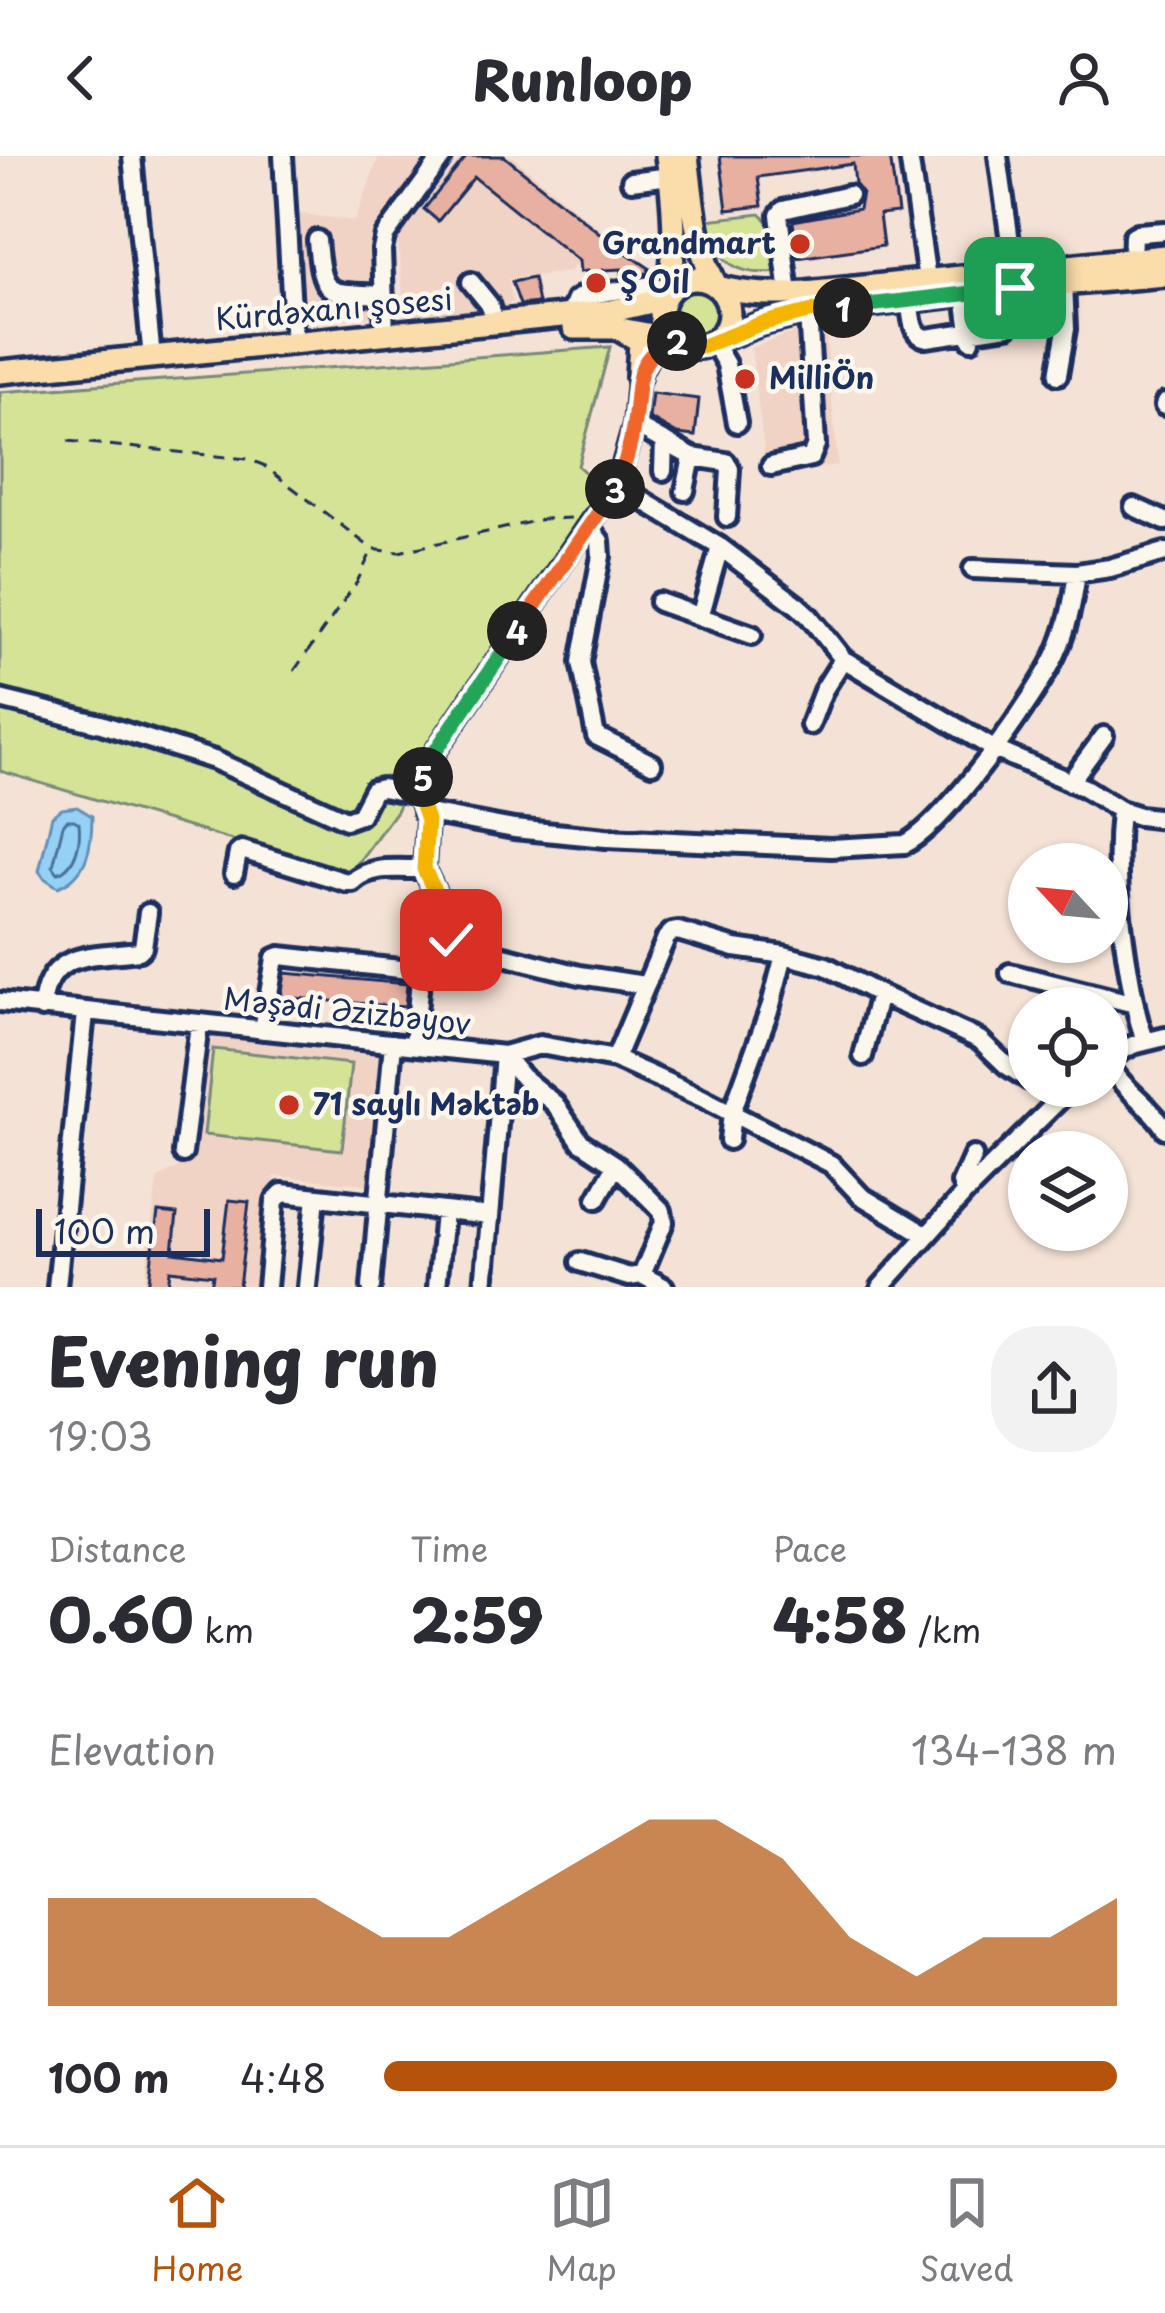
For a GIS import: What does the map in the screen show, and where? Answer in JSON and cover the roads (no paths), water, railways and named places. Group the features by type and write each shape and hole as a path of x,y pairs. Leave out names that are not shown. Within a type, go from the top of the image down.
{"main road":[{"path":"687,156 703,255 728,305 727,326 713,342"},
{"path":"669,166 675,252 662,311 673,339"},
{"path":"0,385 558,329 615,328 692,347 808,312 965,293 1011,280 1165,256"},
{"path":"670,291 677,284 698,279 759,295 927,279 1064,284 1165,275"},
{"name":"Kürdəxanı şosesi","path":"0,372 496,325 630,308 670,291"},
{"path":"615,328 640,341 638,377"}],"street":[{"path":"132,156 152,358"},
{"path":"283,156 294,344"},
{"path":"385,334 382,250 386,236 443,156"},
{"path":"910,156 927,279"},
{"path":"909,300 920,337 970,337 1008,326 1011,280 998,156"},
{"path":"631,181 669,166"},
{"path":"789,294 778,215 848,195"},
{"path":"1132,260 1133,236 1165,231"},
{"path":"317,240 323,285 331,291 383,295"},
{"path":"471,282 489,304 496,325"},
{"path":"1058,375 1066,329 1064,284"},
{"path":"965,293 970,337"},
{"path":"771,466 811,457 816,445 808,312"},
{"path":"644,986 455,943 424,869 428,829 420,803 435,752 617,485 634,425 638,377 650,353 673,339"},
{"path":"713,342 727,364 737,423"},
{"path":"634,425 692,457 726,462 730,469 728,517"},
{"path":"663,472 664,441"},
{"path":"686,490 692,457"},
{"path":"617,485 720,547 809,616 843,659 994,749 1099,795 1120,810 1165,819"},
{"path":"1134,507 1165,521"},
{"path":"588,525 600,541 601,556 580,662 593,731 652,764"},
{"path":"700,617 720,547"},
{"path":"973,569 1077,573 1165,552"},
{"path":"0,699 214,760 346,820 360,814 374,790 382,788 514,830 831,848 905,844 933,823 1039,686 1059,650 1077,573"},
{"path":"659,602 752,635"},
{"path":"809,725 843,659"},
{"path":"1070,782 1104,736"},
{"path":"1117,843 1120,810"},
{"path":"234,874 242,850 346,882 370,870 424,869"},
{"path":"42,1008 44,988 66,963 80,957 139,951 148,914"},
{"path":"615,1059 644,986 672,932 678,931 758,953 810,961 980,1040 1008,1066"},
{"path":"263,1030 273,962 280,956 416,972 420,980 414,1046"},
{"path":"729,1140 731,1112 772,1005 784,956"},
{"path":"1124,963 1138,1024 1155,1039"},
{"path":"843,975 865,968"},
{"path":"1010,973 1135,1004"},
{"path":"863,1056 879,994"},
{"name":"Məşədi Əzizbəyov","path":"0,1002 504,1055 540,1045 615,1059 831,1164 862,1196 926,1235"},
{"path":"56,1287 85,1013"},
{"path":"183,1154 200,1025"},
{"path":"371,1287 393,1043"},
{"path":"504,1055 554,1104 581,1142 616,1166 664,1216 642,1275"},
{"path":"484,1287 504,1055"},
{"path":"1128,1090 1165,1130"},
{"path":"911,1287 887,1280 965,1193 1053,1107"},
{"path":"965,1193 961,1183 973,1156"},
{"path":"597,1199 616,1166"},
{"path":"267,1287 282,1193 490,1216"},
{"path":"307,1287 316,1197"},
{"path":"437,1287 444,1213"},
{"path":"580,1262 629,1277 642,1275 664,1287"}],"water":[{"path":"77,807 92,816 89,848 76,875 58,887 39,871 52,816"}],"place":[{"name":"Grandmart","path":"800,244"},
{"name":"Ş Oil","path":"596,283"},
{"name":"MilliÖn","path":"745,379"},
{"name":"71 saylı Məktəb","path":"289,1105"}]}
